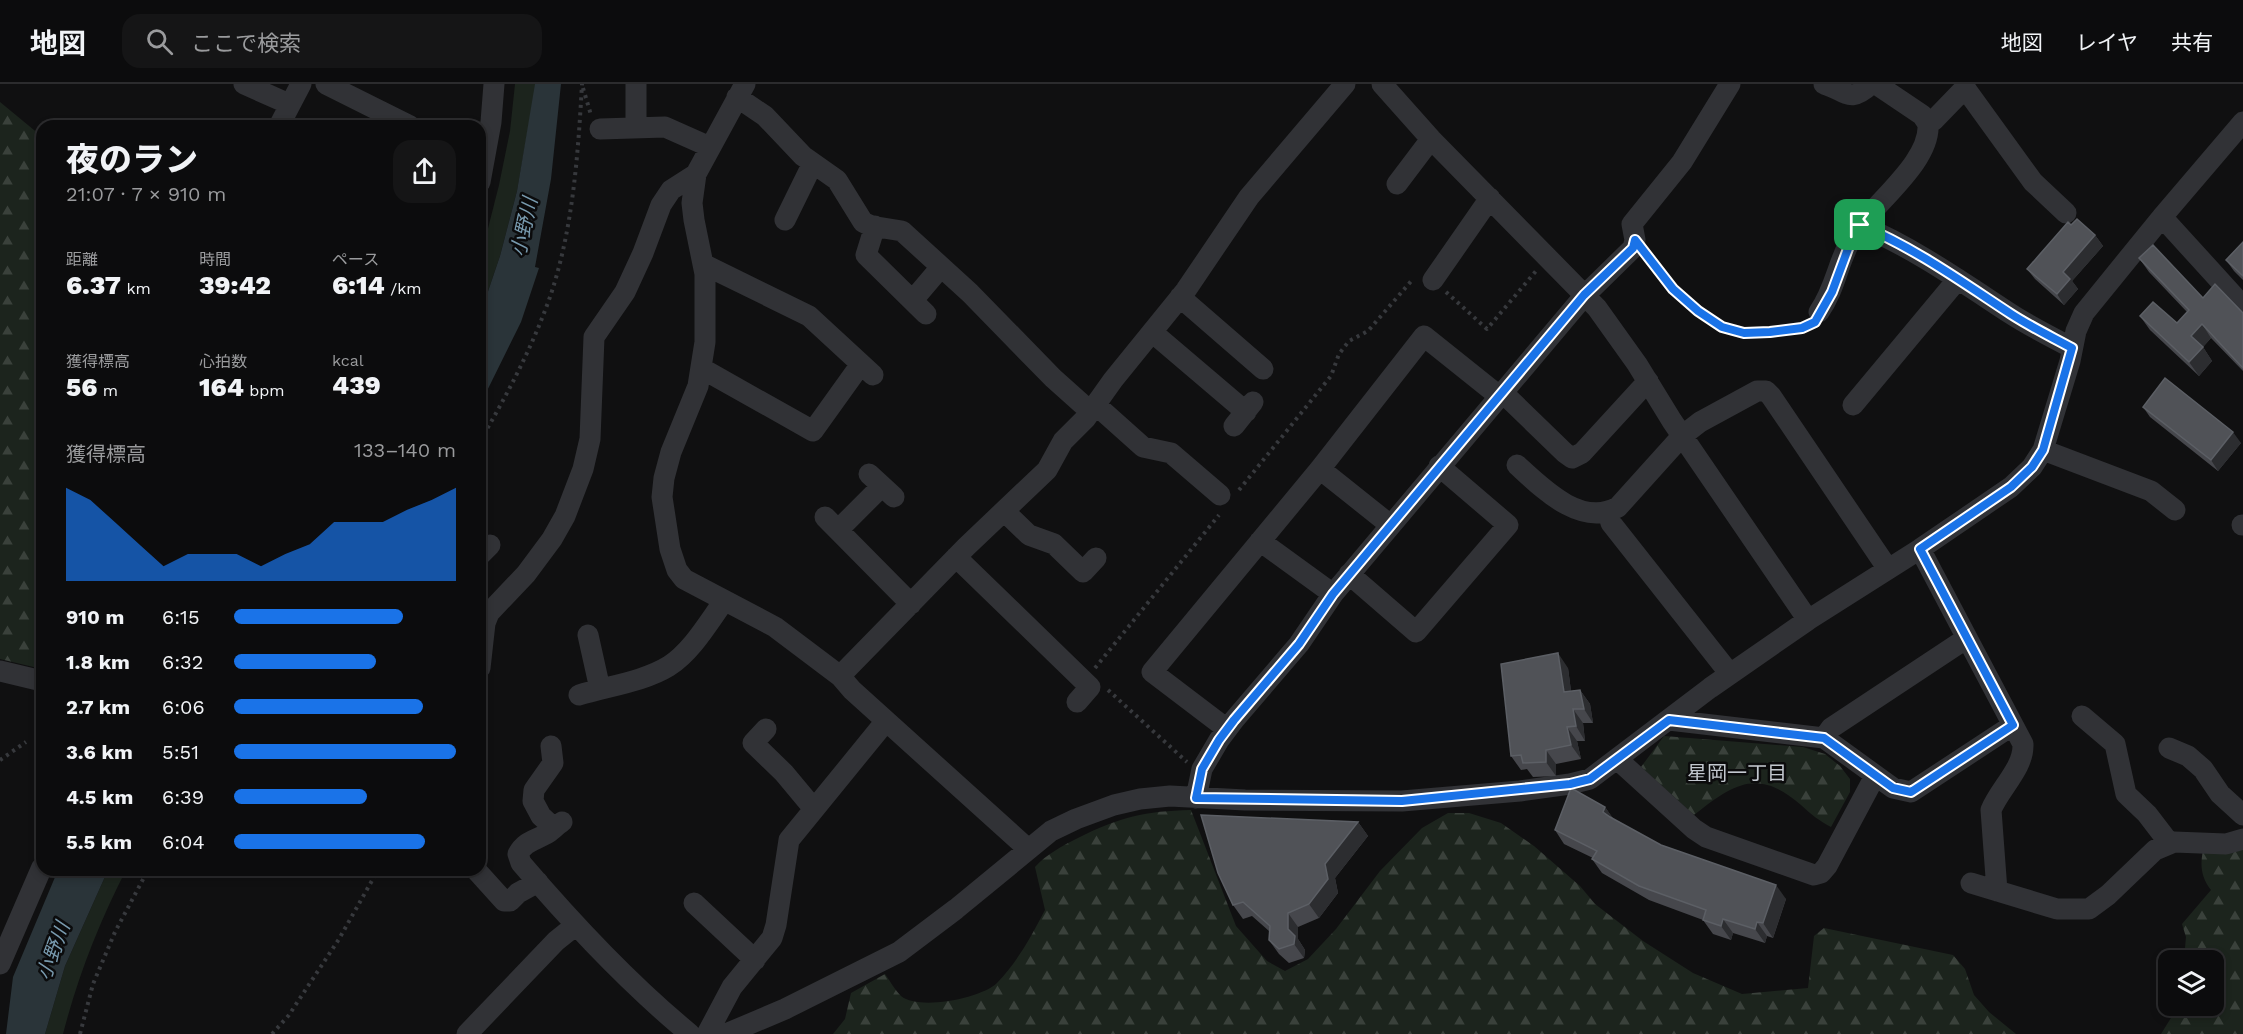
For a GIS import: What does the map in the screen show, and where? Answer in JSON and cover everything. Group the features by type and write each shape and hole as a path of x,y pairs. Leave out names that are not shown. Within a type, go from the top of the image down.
{"street":[{"path":"244,84 289,104"},
{"path":"282,120 301,84"},
{"path":"326,84 398,120"},
{"path":"486,148 492,123 494,84"},
{"path":"636,84 636,128"},
{"path":"840,676 956,557 1047,470 1063,441 1093,408 1180,297 1249,197 1345,84"},
{"path":"1382,84 1431,139 1597,308 1808,620"},
{"path":"1196,798 1202,769 1227,729 1299,644 1333,594 1389,524 1584,295 1633,248 1635,240 1632,224 1682,162 1730,84"},
{"path":"1824,84 1846,95 1855,96 1871,84"},
{"path":"1819,312 1832,292 1852,238 1860,225 1890,192 1919,155 1926,141 1928,123 1922,115 1876,84"},
{"path":"1928,123 1934,120 1965,86 2033,182 2066,213"},
{"path":"1028,849 886,721 840,676 775,627 684,579 677,570 670,549 662,497 671,452 698,386 705,342 706,307 703,264 693,212 696,174 741,91 803,156 837,180 863,222 902,231 970,293 1053,378 1143,447 1172,453 1220,495"},
{"path":"726,1034 785,1009 899,952 956,909 1051,831 1114,805 1170,796 1402,801 1520,791 1590,779 1730,674 2011,487 2032,467 2043,450 2076,331 2084,313 2243,122"},
{"path":"600,129 665,127 710,147"},
{"path":"1396,184 1431,139"},
{"path":"785,220 813,163"},
{"path":"486,620 489,613 526,574 552,539 565,516 584,469 590,439 594,337 625,292 661,205 671,190 696,174"},
{"path":"1433,280 1490,198"},
{"path":"2162,217 2243,306"},
{"path":"1860,225 1897,241 2013,315 2072,348"},
{"path":"875,226 866,255 920,307 941,267"},
{"path":"701,368 813,431 867,369 809,316 703,264"},
{"path":"1853,405 1958,279"},
{"path":"1180,297 1263,369"},
{"path":"1152,333 1244,413"},
{"path":"1227,729 1152,672 1320,469 1424,336 1500,394 1572,458 1582,453 1648,381"},
{"path":"1517,465 1552,497 1586,510 1608,513 1618,507 1682,436 1700,422 1757,391 1766,391 1888,569"},
{"path":"2043,450 2151,491 2175,510"},
{"path":"1349,574 1416,632 1508,525 1439,466"},
{"path":"1320,469 1389,524"},
{"path":"882,486 831,523 911,604"},
{"path":"1004,511 1029,535 1054,544 1083,572 1096,558"},
{"path":"1608,513 1611,523 1730,674"},
{"path":"1260,542 1333,594"},
{"path":"1920,549 2023,744 2024,755 1991,810 1997,891"},
{"path":"956,557 1018,630 1090,687 1077,702"},
{"path":"579,695 644,677 669,666 681,665 723,601"},
{"path":"1824,738 1831,728 1967,638"},
{"path":"594,640 600,689"},
{"path":"0,670 36,679"},
{"path":"2082,716 2115,744 2126,794 2147,814 2170,844"},
{"path":"1669,720 1824,738 1893,788 1911,792 2013,725"},
{"path":"707,1034 732,987 772,938 789,840 886,721"},
{"path":"766,729 753,743 784,773 814,809"},
{"path":"2169,748 2188,756 2204,769 2220,794 2243,815"},
{"path":"556,759 534,790 533,801 540,816 558,825 550,832 527,842 518,854 521,863 576,925 643,992 690,1034"},
{"path":"1617,759 1694,829 1706,837 1815,876 1827,866 1875,776"},
{"path":"1971,882 2057,909 2089,909 2108,895 2155,850 2174,842 2226,844 2243,839"},
{"path":"0,964 38,876"},
{"path":"481,876 504,901 510,901 518,893 538,882"},
{"path":"694,903 754,960"},
{"path":"467,1034 556,941 576,925"}],"path":[{"path":"582,84 592,122 600,129"},
{"path":"486,430 527,355 550,295 567,227 582,84"},
{"path":"1635,240 1673,289 1698,311 1722,327 1744,333 1802,328 1815,322 1819,312"},
{"path":"0,759 26,742"},
{"path":"80,1034 93,984 115,932 145,876"},
{"path":"272,1034 289,1015 339,939 375,876"}],"green space":[{"path":"515,84 535,84 517,191 500,256 486,297 486,236 510,131"},
{"path":"0,102 36,132 36,668 0,659"},
{"path":"1664,736 1803,747 1825,754 1840,766 1850,779 1850,792 1831,827 1786,793 1759,783 1734,788 1694,815 1641,767"},
{"path":"1191,810 1236,926 1267,961 1285,971 1308,959 1336,929 1380,871 1422,828 1448,813 1469,813 1501,823 1534,846 1580,886 1595,904 1643,941 1693,973 1742,994 1808,988 1814,936 1824,928 1953,955 1965,969 1974,995 1989,1012 2016,1034 833,1034 845,1019 851,993 885,974 901,996 921,1002 965,998 997,983 1018,957 1045,910 1035,867 1040,862 1072,841 1120,820 1160,812"},
{"path":"2243,844 2243,1034 2161,1034 2172,1016 2224,1016 2224,950 2185,950 2186,937 2182,924 2211,890 2202,871 2203,850"},
{"path":"105,876 123,876 90,950 63,1034 45,1034 65,966"}],"water":[{"name":"小野川","path":"535,84 561,84 551,179 535,267 539,268 521,322 486,393 486,297 500,256 517,191"},
{"name":"小野川","path":"55,876 105,876 65,966 45,1034 6,1034 13,977"}],"building":[{"path":"2077,219 2095,235 2063,272 2070,279 2057,294 2027,269 2068,222 2071,225"},
{"path":"2243,242 2243,276 2226,260"},
{"path":"2153,245 2203,298 2215,284 2243,313 2243,368 2202,324 2191,336 2203,347 2189,362 2140,316 2153,302 2177,323 2189,310 2139,258"},
{"path":"2165,378 2233,432 2211,460 2143,407"},
{"path":"1558,653 1564,692 1580,690 1584,709 1573,709 1576,726 1567,727 1571,745 1546,750 1546,762 1523,763 1521,755 1511,756 1501,664"},
{"path":"1571,788 1605,807 1603,812 1610,817 1661,845 1776,885 1763,923 1757,922 1755,929 1723,919 1721,926 1703,920 1706,910 1639,886 1592,859 1597,851 1555,830"},
{"path":"1201,815 1358,822 1325,864 1328,879 1309,904 1288,913 1288,929 1295,936 1294,944 1279,949 1269,940 1270,926 1243,902 1233,905 1218,873"}],"district":[{"name":"星岡一丁目","path":"1737,773"}],"route":[{"path":"1860,225 1897,241 1973,287 2013,315 2072,348 2051,427 2043,450 2032,467 2011,487 1920,549 2013,725 1911,792 1893,788 1824,738 1669,720 1590,779 1570,784 1520,791 1402,801 1196,798 1202,769 1219,740 1299,644 1333,594 1389,524 1584,295 1633,248 1635,240 1673,289 1698,311 1722,327 1744,333 1770,332 1802,328 1815,322 1832,292 1852,238 1860,225"}]}
